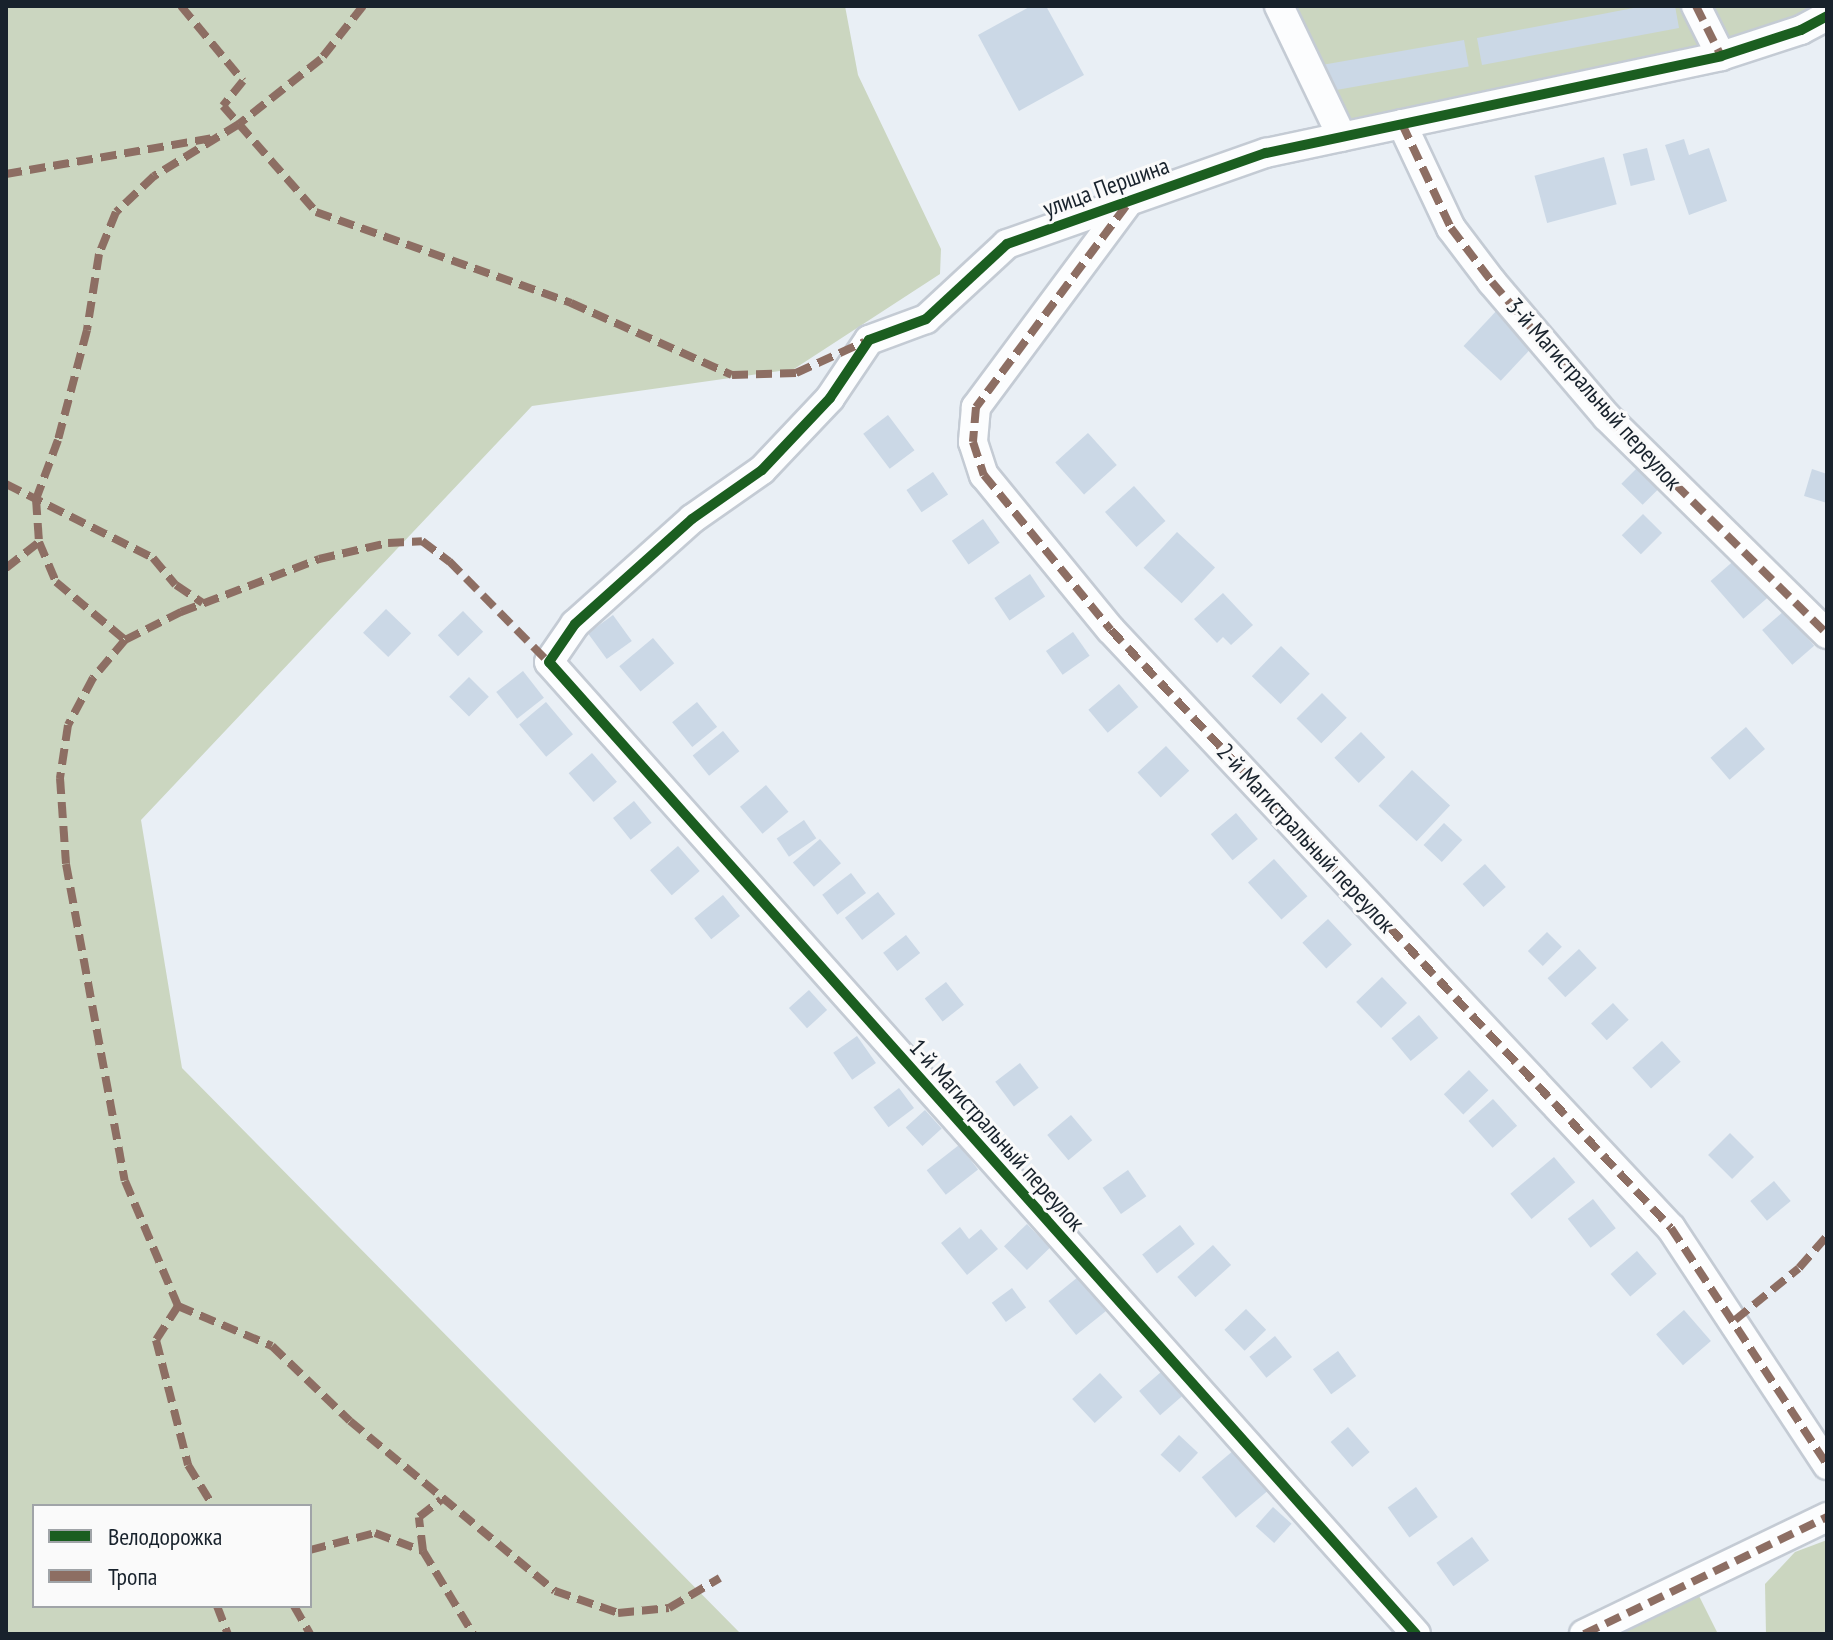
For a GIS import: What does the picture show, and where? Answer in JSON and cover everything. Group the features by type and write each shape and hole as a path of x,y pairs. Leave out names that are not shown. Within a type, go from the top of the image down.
{"street":[{"path":"1279,6 1342,137"},
{"path":"1696,6 1721,56"},
{"name":"улица Першина","path":"549,662 575,624 692,519 762,470 830,398 869,340 926,319 1007,244 1132,197 1266,153 1721,56 1801,30 1827,16"},
{"name":"3-й Магистральный переулок","path":"1402,124 1451,228 1492,282 1607,417 1827,634"},
{"name":"2-й Магистральный переулок","path":"1132,197 976,407 973,442 984,475 1111,630 1671,1228 1827,1465"},
{"name":"1-й Магистральный переулок","path":"549,662 1416,1634"},
{"path":"1584,1634 1827,1517"}],"green space":[{"path":"6,6 845,6 858,75 941,249 940,274 794,369 532,406 141,820 182,1068 741,1634 6,1634"},
{"path":"1285,6 1689,6 1712,51 1344,128"},
{"path":"1704,6 1827,6 1725,47"},
{"path":"1827,1540 1827,1634 1766,1634 1765,1584 1795,1552"},
{"path":"1696,1590 1718,1634 1609,1634"}],"building":[{"path":"1031,6 1046,6 1084,75 1019,111 978,35"},
{"path":"1644,6 1675,6 1679,28 1482,65 1477,38"},
{"path":"1464,40 1469,67 1328,91 1323,65"},
{"path":"1684,139 1689,155 1709,148 1727,201 1689,215 1665,145"},
{"path":"1647,148 1655,180 1631,186 1623,154"},
{"path":"1604,157 1617,204 1547,223 1534,176"},
{"path":"1499,308 1536,343 1501,381 1464,346"},
{"path":"888,415 914,450 890,469 863,434"},
{"path":"1088,433 1117,465 1084,494 1055,462"},
{"path":"1644,461 1665,482 1643,505 1621,484"},
{"path":"1812,469 1827,474 1827,503 1804,496"},
{"path":"933,472 948,494 922,512 906,490"},
{"path":"1134,486 1165,521 1136,547 1105,512"},
{"path":"1643,514 1662,533 1641,554 1622,535"},
{"path":"983,519 1000,543 969,565 952,541"},
{"path":"1177,532 1215,567 1182,603 1144,568"},
{"path":"1737,558 1770,596 1743,619 1711,581"},
{"path":"1030,574 1045,596 1009,620 994,598"},
{"path":"1223,593 1253,625 1231,645 1223,637 1217,643 1194,619"},
{"path":"386,609 411,633 388,657 363,633"},
{"path":"463,611 483,632 458,656 438,635"},
{"path":"1784,611 1814,646 1792,665 1762,630"},
{"path":"613,615 632,641 607,659 588,633"},
{"path":"1073,632 1090,656 1063,675 1046,651"},
{"path":"653,638 674,663 641,692 619,666"},
{"path":"1281,646 1310,674 1281,704 1252,676"},
{"path":"523,671 544,698 517,719 496,692"},
{"path":"469,677 489,697 469,717 449,697"},
{"path":"1119,684 1138,707 1108,733 1088,710"},
{"path":"1322,693 1347,718 1321,743 1297,718"},
{"path":"546,702 573,734 546,757 519,724"},
{"path":"697,702 717,727 692,747 672,722"},
{"path":"1746,727 1765,749 1730,780 1711,758"},
{"path":"723,731 739,751 709,776 693,756"},
{"path":"1361,732 1385,757 1359,783 1334,758"},
{"path":"1166,746 1189,771 1161,797 1137,773"},
{"path":"592,753 617,782 594,802 569,773"},
{"path":"1412,770 1450,805 1417,841 1379,806"},
{"path":"766,785 788,812 762,834 740,807"},
{"path":"634,801 652,823 631,840 613,818"},
{"path":"1236,813 1258,839 1233,860 1211,834"},
{"path":"804,820 816,838 789,857 777,838"},
{"path":"1444,823 1462,840 1442,862 1424,845"},
{"path":"820,839 841,863 814,887 793,863"},
{"path":"678,846 700,871 672,895 650,870"},
{"path":"1274,859 1307,896 1281,920 1248,882"},
{"path":"1485,864 1506,887 1483,907 1463,884"},
{"path":"851,873 866,893 837,915 822,895"},
{"path":"878,892 895,914 862,940 845,918"},
{"path":"723,895 740,916 711,939 694,918"},
{"path":"1328,919 1352,945 1326,968 1302,943"},
{"path":"1547,932 1562,947 1543,966 1528,951"},
{"path":"906,935 920,953 897,971 883,953"},
{"path":"1579,949 1597,968 1565,997 1548,978"},
{"path":"1382,977 1407,1003 1381,1028 1356,1002"},
{"path":"946,982 964,1005 943,1021 925,999"},
{"path":"809,990 827,1010 807,1028 789,1008"},
{"path":"1613,1003 1629,1020 1607,1040 1591,1023"},
{"path":"1419,1015 1438,1038 1411,1061 1391,1038"},
{"path":"857,1036 876,1063 852,1080 833,1053"},
{"path":"1662,1041 1681,1062 1651,1089 1632,1068"},
{"path":"1020,1063 1039,1088 1014,1106 995,1082"},
{"path":"1469,1070 1488,1090 1463,1114 1444,1094"},
{"path":"899,1088 914,1108 888,1127 873,1107"},
{"path":"1493,1099 1517,1126 1493,1148 1468,1121"},
{"path":"925,1110 942,1129 922,1146 906,1127"},
{"path":"1071,1115 1092,1140 1068,1160 1047,1135"},
{"path":"1730,1133 1754,1157 1732,1179 1708,1155"},
{"path":"959,1145 978,1169 946,1195 927,1170"},
{"path":"1554,1157 1575,1182 1532,1219 1510,1194"},
{"path":"1128,1170 1146,1196 1121,1214 1103,1188"},
{"path":"1774,1181 1791,1201 1767,1221 1750,1201"},
{"path":"1593,1199 1616,1228 1591,1248 1568,1219"},
{"path":"1027,1224 1050,1248 1027,1270 1004,1246"},
{"path":"1180,1225 1195,1244 1157,1273 1142,1255"},
{"path":"960,1227 969,1239 981,1229 998,1249 967,1275 941,1243"},
{"path":"1213,1245 1231,1265 1195,1297 1177,1277"},
{"path":"1637,1251 1657,1274 1630,1297 1611,1274"},
{"path":"1078,1277 1106,1311 1076,1335 1048,1301"},
{"path":"1012,1288 1026,1307 1006,1322 992,1303"},
{"path":"1246,1309 1266,1330 1245,1351 1224,1330"},
{"path":"1684,1310 1711,1341 1683,1365 1656,1334"},
{"path":"1275,1336 1292,1357 1266,1378 1249,1357"},
{"path":"1338,1351 1356,1376 1331,1394 1313,1369"},
{"path":"1161,1372 1182,1396 1160,1415 1139,1391"},
{"path":"1100,1373 1123,1397 1095,1423 1072,1399"},
{"path":"1348,1427 1370,1452 1352,1467 1331,1442"},
{"path":"1179,1435 1198,1453 1180,1472 1161,1455"},
{"path":"1240,1445 1274,1486 1236,1518 1202,1477"},
{"path":"1416,1487 1438,1517 1409,1538 1388,1508"},
{"path":"1273,1507 1292,1524 1274,1543 1256,1526"},
{"path":"1472,1537 1489,1560 1453,1586 1436,1563"}],"marked path":[{"path":"181,6 243,81 223,106 316,212 571,303 732,375 796,373 864,342"},
{"path":"363,6 321,59 239,124 154,176 116,212 99,254 87,330 58,440 36,499 39,542 56,582 125,640 181,612 319,559 388,543 422,541 449,561 553,667"},
{"path":"1696,6 1721,56"},
{"path":"1402,124 1451,228 1492,282 1607,417 1827,634"},
{"path":"6,174 212,138"},
{"path":"1126,206 976,407 973,442 984,475 1111,630 1671,1228 1827,1465"},
{"path":"6,484 153,558 176,585 203,603"},
{"path":"6,568 39,542"},
{"path":"125,640 93,678 68,725 60,778 66,864 125,1181 178,1306 272,1346 350,1421 555,1591 618,1613 669,1608 720,1578"},
{"path":"1735,1320 1799,1268 1827,1236"},
{"path":"178,1306 156,1340 188,1465 212,1504"},
{"path":"423,1551 419,1517 441,1500"},
{"path":"1584,1634 1827,1517"},
{"path":"312,1549 375,1533 423,1551 473,1634"},
{"path":"218,1608 228,1634"},
{"path":"295,1608 310,1634"}],"cycle path":[{"path":"1416,1634 549,662 575,624 692,519 762,470 830,398 869,340 926,319 1007,244 1266,153 1721,56 1801,30 1827,16"}]}
